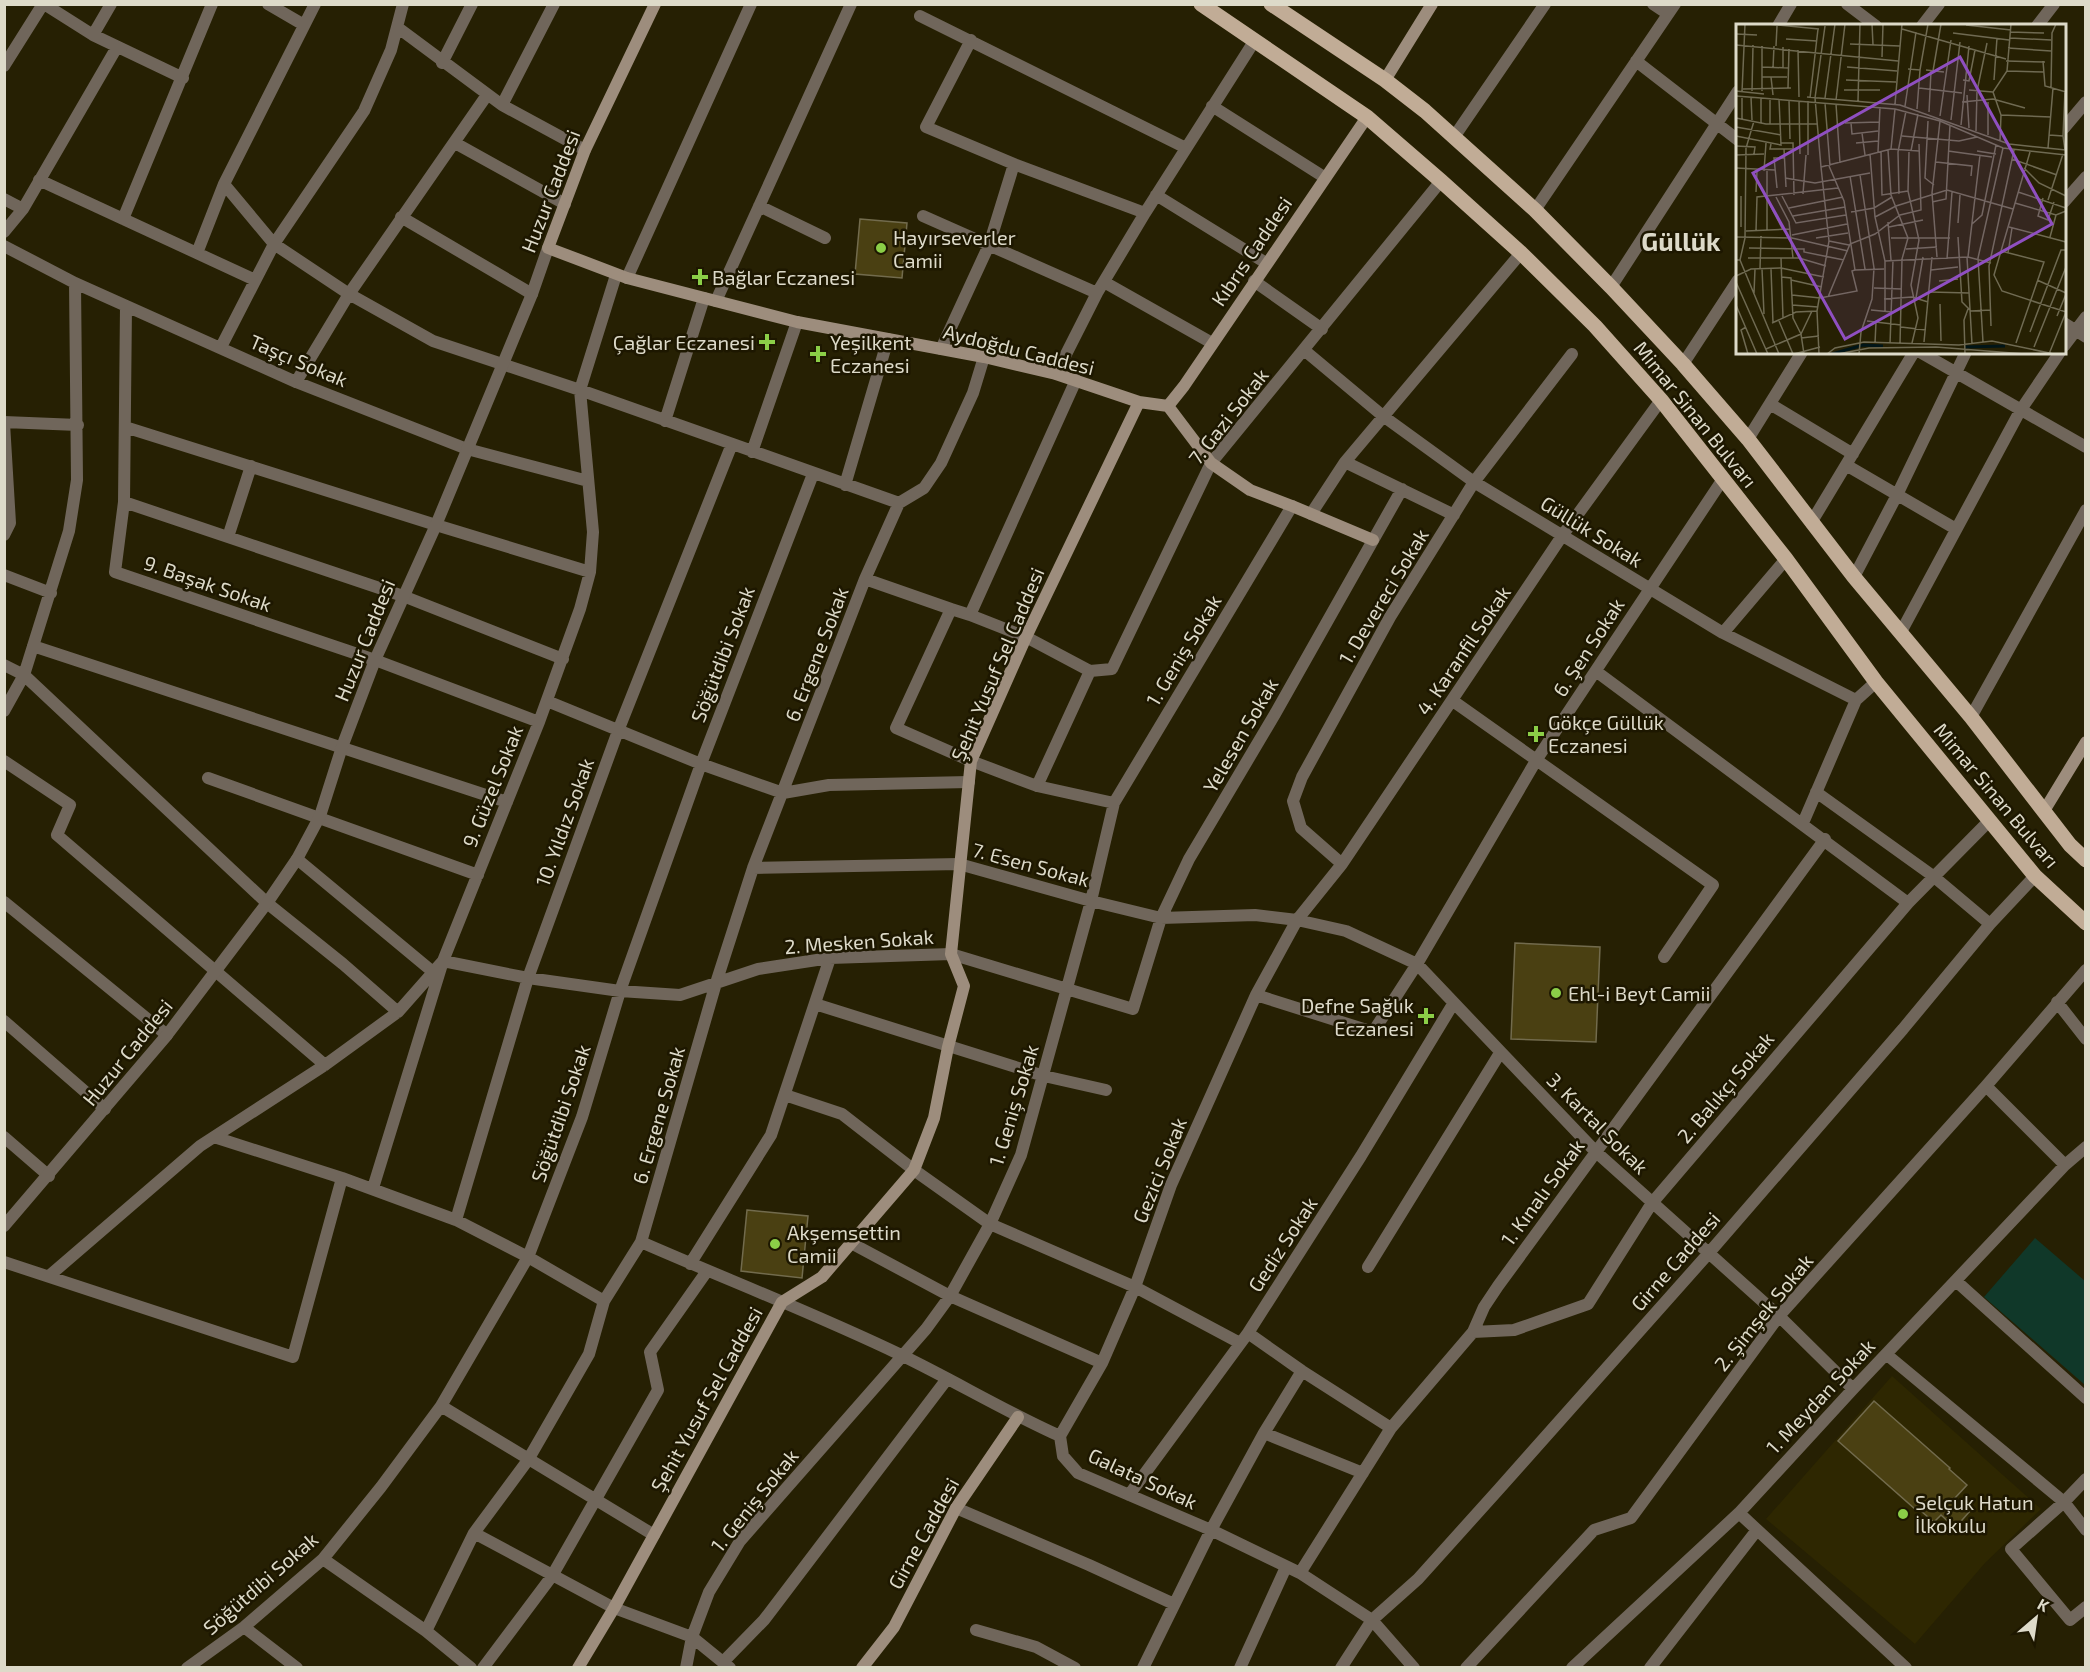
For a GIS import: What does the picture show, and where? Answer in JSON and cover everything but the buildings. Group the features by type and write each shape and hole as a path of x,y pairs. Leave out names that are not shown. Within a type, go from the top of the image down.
{"main road":[{"name":"Huzur Caddesi","path":"548,248 585,150 655,4"},
{"name":"Mimar Sinan Bulvarı","path":"1201,4 1366,117 1521,253 1595,326 1661,400 1786,559 1876,682 1989,821 2035,876 2085,923"},
{"name":"Mimar Sinan Bulvarı","path":"1270,4 1385,80 1425,111 1535,210 1611,287 1683,364 1748,439 1854,577 1971,717 2070,845 2085,860"},
{"path":"1385,80 1430,5"},
{"name":"Kıbrıs Caddesi","path":"1168,406 1366,117"},
{"name":"Aydoğdu Caddesi","path":"548,248 622,277 710,300 797,322 984,357 1056,374 1139,402 1168,406"},
{"name":"Şehit Yusuf Sel Caddesi","path":"578,1668 614,1608 782,1302 822,1277 914,1170 934,1118 948,1047 964,986 951,954 971,761 1026,637 1139,402"},
{"path":"1168,406 1211,463 1250,490 1373,540"},
{"path":"2044,812 2085,742"},
{"name":"Girne Caddesi","path":"862,1668 894,1627 956,1508 1018,1417"}],"street":[{"path":"4,66 44,4 93,35 183,78"},
{"path":"93,35 111,4"},
{"path":"123,219 212,4"},
{"path":"268,4 304,25"},
{"path":"197,253 224,184 315,4"},
{"path":"221,347 274,244 364,111 391,50 403,4"},
{"path":"442,63 472,4"},
{"path":"502,105 554,4"},
{"path":"580,390 622,277 751,4"},
{"path":"665,421 710,300 759,206 851,4"},
{"path":"1454,137 1545,4"},
{"path":"1535,210 1671,10 1653,4"},
{"path":"1779,24 1791,4"},
{"path":"1847,4 1873,24"},
{"path":"1924,24 1939,4"},
{"path":"2039,24 2054,4"},
{"path":"920,16 1186,148"},
{"path":"397,27 442,63 502,105 585,150"},
{"path":"971,40 926,127 1014,164 1145,213"},
{"path":"1056,374 1097,293 1155,195 1255,40"},
{"path":"4,232 23,209 117,47"},
{"path":"1636,61 1736,139"},
{"path":"1611,287 1736,93"},
{"path":"296,382 401,217 487,95"},
{"path":"2066,126 2085,102"},
{"path":"1212,106 1324,177"},
{"path":"455,143 565,204"},
{"path":"941,349 988,245 1014,164"},
{"path":"2066,200 2085,177"},
{"path":"39,180 255,280"},
{"name":"7. Gazi Sokak","path":"1090,671 1112,669 1211,463 1441,181"},
{"path":"224,184 274,244 350,294 433,341 580,390 898,503 924,488 941,462 973,393 984,357"},
{"path":"1155,195 1266,262"},
{"path":"4,199 23,209"},
{"path":"759,206 825,238"},
{"path":"923,216 1097,293"},
{"path":"401,217 532,294"},
{"name":"Taşçı Sokak","path":"4,246 75,283 296,382 467,448 588,481"},
{"name":"Huzur Caddesi","path":"4,1226 167,1035 267,903 297,859 320,816 342,747 375,660 436,525 532,294 548,248"},
{"path":"1311,513 1345,462 1521,253"},
{"path":"1254,281 1322,329"},
{"path":"1104,282 1212,343"},
{"path":"1683,364 1736,282"},
{"path":"4,711 24,675 69,531 77,480 75,283"},
{"name":"9. Başak Sokak","path":"126,306 124,502 115,572 375,660 539,722"},
{"path":"2066,343 2085,317"},
{"path":"752,452 797,322"},
{"path":"845,485 888,339"},
{"name":"Güllük Sokak","path":"1304,350 1383,416 1474,482 1723,633 1856,700"},
{"name":"1. Devereci Sokak","path":"1342,864 1301,828 1293,801 1302,777 1390,617 1474,482 1572,354"},
{"path":"1748,439 1801,354"},
{"path":"1811,523 1913,354"},
{"path":"1923,354 2085,447"},
{"path":"1854,577 1898,495 1965,354"},
{"path":"1901,632 2020,411 2059,354"},
{"path":"970,615 1076,380"},
{"name":"9. Güzel Sokak","path":"373,1188 443,961 563,659 590,572 593,532 580,390"},
{"name":"4. Karanfil Sokak","path":"1297,920 1342,864 1562,536 1661,400"},
{"path":"1770,404 1898,495 1956,529"},
{"path":"4,536 10,523 4,423 78,425"},
{"path":"125,427 590,572"},
{"name":"10. Yıldız Sokak","path":"456,1220 528,978 618,731 732,444"},
{"path":"1345,462 1454,515"},
{"path":"228,537 251,466"},
{"name":"Söğütdibi Sokak","path":"187,1668 244,1627 323,1559 381,1487 441,1406 528,1257 582,1117 620,991 701,764 813,474"},
{"name":"6. Şen Sokak","path":"1256,995 1373,1032 1417,964 1537,759 1597,672 1648,589 1723,479"},
{"name":"Yelesen Sokak","path":"1133,1009 1161,918 1190,859 1402,489"},
{"path":"124,502 403,596 563,659"},
{"name":"6. Ergene Sokak","path":"426,1631 474,1533 528,1460 589,1354 604,1301 641,1242 716,983 753,868 865,579 898,503"},
{"name":"1. Geniş Sokak","path":"686,1668 692,1637 709,1592 740,1541 926,1329 950,1296 990,1224 1021,1155 1044,1076 1114,804 1292,506"},
{"path":"1971,717 2085,510"},
{"path":"1723,633 1786,559"},
{"path":"4,575 51,593"},
{"name":"6. Ergene Sokak","path":"865,579 1026,637 1090,671"},
{"path":"951,609 896,728 971,761 1037,786 1114,804"},
{"path":"33,646 507,801"},
{"path":"4,665 24,675 267,903 343,963 398,1012"},
{"path":"1037,786 1090,671"},
{"path":"1597,672 1825,839 1908,903"},
{"path":"1803,824 1856,700 1876,682"},
{"path":"547,701 701,764 783,793 829,784 969,782"},
{"path":"1453,701 1713,885 1664,957"},
{"path":"4,761 70,805 57,835 326,1065"},
{"path":"208,778 320,816 478,875"},
{"path":"1816,792 1933,876 1990,924"},
{"name":"2. Balıkçı Sokak","path":"1473,1332 1514,1330 1588,1304 1652,1203 1908,903 1989,821"},
{"name":"1. Kınalı Sokak","path":"1300,1573 1391,1428 1473,1332 1497,1286 1825,839"},
{"path":"297,859 433,972"},
{"name":"7. Esen Sokak","path":"753,868 959,864 1090,901 1161,918 1255,915 1297,920"},
{"name":"Girne Caddesi","path":"1341,1668 1372,1620 1418,1579 1708,1254 1903,1029 1990,924 2035,876"},
{"path":"4,902 167,1035"},
{"name":"3. Kartal Sokak","path":"1297,920 1347,931 1417,964 1595,1151 1779,1317 1853,1389"},
{"name":"Gezici Sokak","path":"1060,1436 1102,1363 1135,1287 1171,1185 1256,995 1297,920"},
{"name":"2. Mesken Sokak","path":"443,961 528,978 620,991 680,995 758,969 830,958 951,954 1133,1009"},
{"path":"690,1264 771,1136 830,958"},
{"path":"49,1276 200,1146 326,1065 398,1012 443,961"},
{"name":"2. Şimşek Sokak","path":"1466,1668 1594,1530 1631,1518 1779,1317 1986,1086 2085,970"},
{"path":"2057,1002 2085,1040"},
{"path":"815,1004 1044,1076 1106,1090"},
{"name":"Gediz Sokak","path":"1129,1495 1248,1333 1361,1156 1453,1004"},
{"path":"4,1021 105,1109"},
{"path":"1368,1267 1500,1053"},
{"path":"1986,1086 2065,1165"},
{"path":"785,1095 842,1114 914,1170 990,1224 1135,1287 1240,1343"},
{"path":"4,1137 49,1176"},
{"path":"214,1137 373,1188 456,1220 528,1257 604,1301"},
{"name":"1. Meydan Sokak","path":"1576,1666 1739,1513 1886,1354 2065,1165 2085,1147"},
{"path":"4,1262 293,1357 342,1178"},
{"path":"641,1242 902,1356 1018,1417 1060,1436"},
{"path":"851,1243 950,1296 1102,1363"},
{"path":"483,1668 552,1576 658,1390 650,1352 707,1270"},
{"path":"1956,1281 2085,1398"},
{"path":"1248,1333 1391,1428"},
{"path":"1886,1354 2064,1502 2085,1530"},
{"path":"1143,1668 1211,1530 1302,1371"},
{"path":"474,1533 614,1608 692,1637 727,1664 764,1620 946,1379"},
{"path":"441,1406 654,1535"},
{"path":"1264,1434 1363,1473"},
{"name":"Galata Sokak","path":"1060,1436 1063,1456 1078,1473 1211,1530 1300,1573 1372,1620 1414,1668"},
{"path":"2085,1479 2064,1502 2011,1549 2070,1620 2085,1606"},
{"path":"956,1508 1089,1565 1174,1605"},
{"path":"1739,1513 1906,1668"},
{"path":"1650,1668 1757,1530"},
{"path":"323,1559 426,1631 471,1668"},
{"path":"1240,1668 1286,1567"},
{"path":"244,1627 297,1668"},
{"path":"976,1630 1036,1647 1075,1668"}],"shaded area":[{"name":"Selçuk Hatun İlkokulu","path":"1892,1376 2041,1509 1985,1563 1915,1644 1766,1519"}],"green space":[{"path":"2035,1238 2085,1281 2085,1385 1984,1297"}],"place":[{"name":"Hayırseverler Camii","path":"881,248"},
{"name":"Bağlar Eczanesi","path":"700,277"},
{"name":"Çağlar Eczanesi","path":"767,342"},
{"name":"Yeşilkent Eczanesi","path":"818,354"},
{"name":"Gökçe Güllük Eczanesi","path":"1536,734"},
{"name":"Ehl-i Beyt Camii","path":"1556,993"},
{"name":"Defne Sağlık Eczanesi","path":"1426,1016"},
{"name":"Akşemsettin Camii","path":"775,1244"},
{"name":"Selçuk Hatun İlkokulu","path":"1903,1514"}],"district":[{"name":"Güllük","path":"1681,240"}]}
